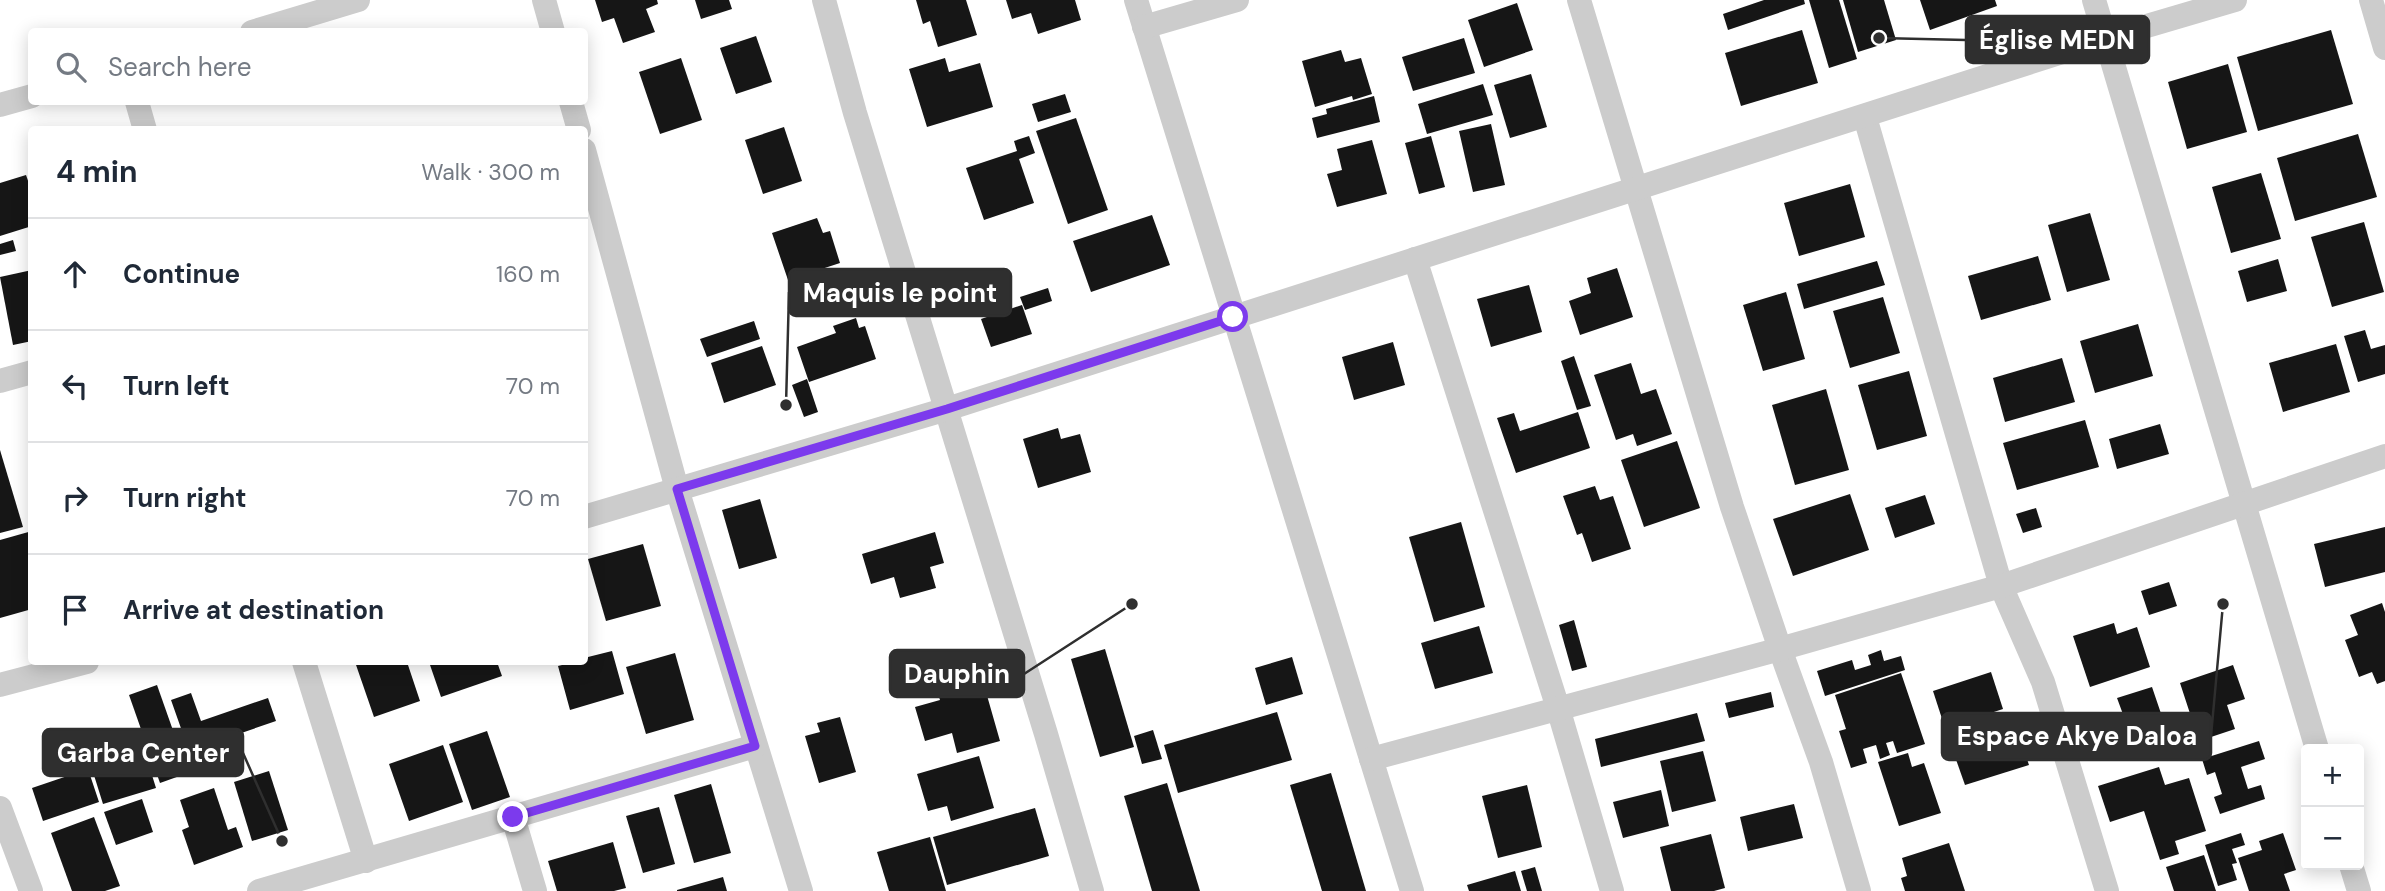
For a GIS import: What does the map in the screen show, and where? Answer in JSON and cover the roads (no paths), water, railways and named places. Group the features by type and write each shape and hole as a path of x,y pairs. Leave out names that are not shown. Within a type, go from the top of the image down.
{"street":[{"path":"264,28 358,0"},
{"path":"544,0 552,28"},
{"path":"824,0 855,113 1092,891"},
{"path":"1136,0 1412,891"},
{"path":"1144,27 1237,0"},
{"path":"1579,0 1732,507 1821,762 1859,891"},
{"path":"2094,0 2316,744"},
{"path":"588,516 947,409 2106,38 2235,0"},
{"path":"2371,0 2385,48"},
{"path":"0,105 28,97"},
{"path":"138,105 144,126"},
{"path":"573,105 578,126"},
{"path":"1865,117 2001,586 2043,682 2107,891"},
{"path":"588,178 593,213 755,746 802,891"},
{"path":"1415,259 1558,708 1612,891"},
{"path":"0,381 28,373"},
{"path":"1371,759 1780,649 2001,586 2385,456"},
{"path":"0,685 76,665"},
{"path":"305,665 366,861"},
{"path":"259,891 323,882 366,861 755,746"},
{"path":"0,808 31,891"},
{"path":"513,817 535,891"},
{"path":"2353,870 2359,891"}],"place":[{"name":"Église MEDN","path":"1879,38"},
{"name":"Maquis le point","path":"786,405"},
{"name":"Dauphin","path":"1132,604"},
{"name":"Espace Akye Daloa","path":"2223,604"},
{"name":"Garba Center","path":"282,841"}]}
